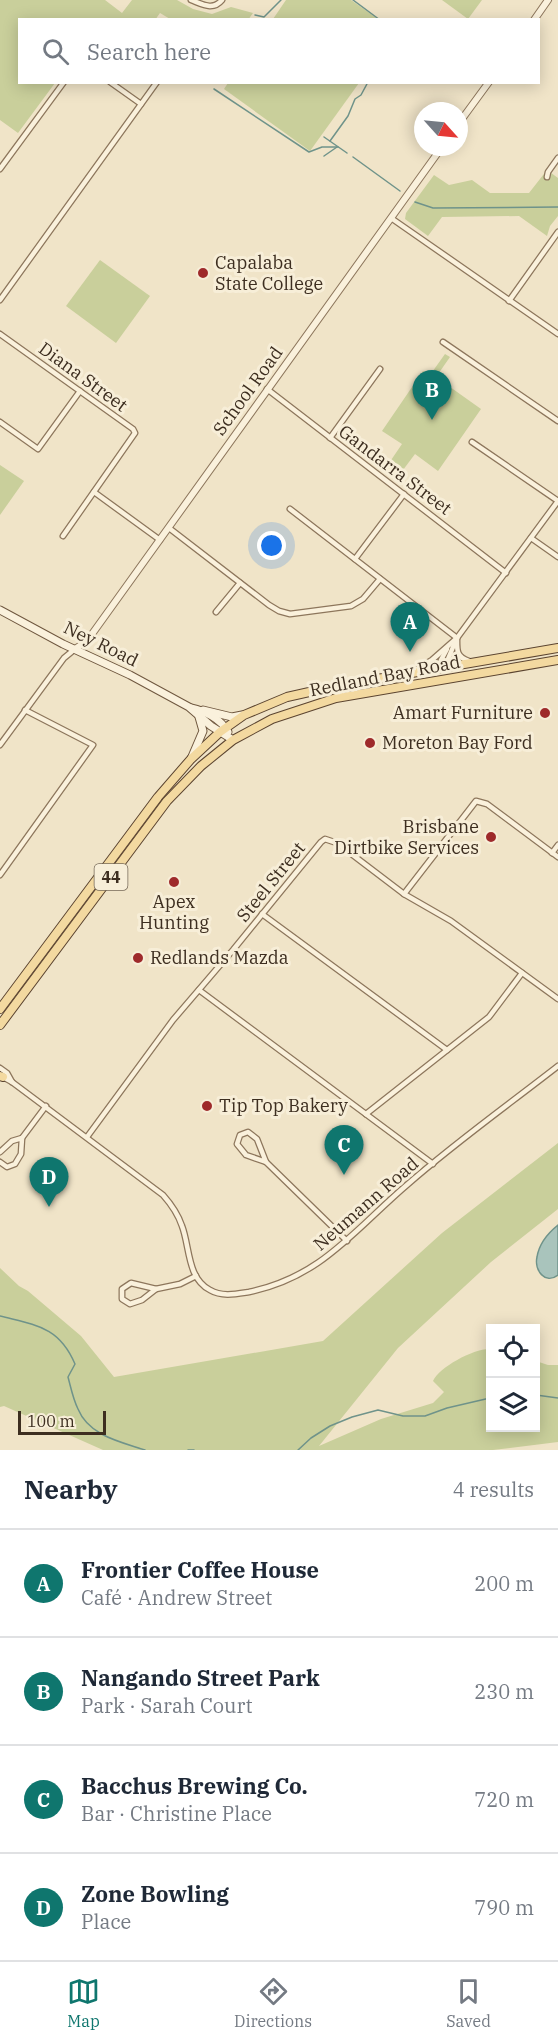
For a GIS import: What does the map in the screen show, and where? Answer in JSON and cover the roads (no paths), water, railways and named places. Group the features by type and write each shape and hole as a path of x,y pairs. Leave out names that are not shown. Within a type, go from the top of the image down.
{"main road":[{"name":"Ney Road","path":"0,610 200,713 233,740"},
{"name":"Redland Bay Road","path":"0,1009 158,797 191,759 223,730 244,715 287,697 558,648"},
{"name":"Redland Bay Road","path":"0,1025 167,801 201,766 233,740 272,719 336,698 558,660"},
{"path":"444,668 445,679"},
{"path":"191,759 202,731 200,713 232,717 244,715"}],"street":[{"path":"191,0 212,7 222,0"},
{"path":"535,18 548,0"},
{"path":"0,169 63,84"},
{"path":"113,84 141,104"},
{"path":"0,300 156,84"},
{"path":"468,111 488,84"},
{"name":"School Road","path":"75,649 87,641 436,156"},
{"path":"547,177 558,158"},
{"path":"391,218 558,334"},
{"path":"509,301 558,232"},
{"name":"Diana Street","path":"0,334 133,429 135,433 63,536"},
{"path":"443,342 558,421"},
{"path":"330,438 380,369"},
{"name":"Gandarra Street","path":"267,389 506,573"},
{"path":"0,422 38,449 80,391"},
{"path":"405,674 422,668 457,638 558,501 472,442"},
{"path":"94,492 160,540"},
{"path":"355,559 404,495"},
{"path":"290,509 457,638 458,654 473,662"},
{"path":"169,528 279,611 299,614 351,606 358,603 380,579"},
{"path":"531,538 558,557"},
{"path":"216,612 240,582"},
{"path":"444,668 457,638"},
{"path":"444,668 441,660 449,646"},
{"path":"0,745 64,658 75,649"},
{"path":"0,875 93,745 25,710"},
{"path":"404,894 476,801 487,804 558,857"},
{"name":"Steel Street","path":"87,1137 173,1020 325,839 337,843 404,894 452,921 558,999"},
{"path":"552,853 558,844"},
{"path":"262,914 447,1050"},
{"path":"366,1114 489,1017 522,973"},
{"path":"199,990 433,1164"},
{"name":"Neumann Road","path":"196,1276 203,1286 216,1293 234,1294 254,1291 283,1282 310,1269 347,1241 408,1184 558,1066"},
{"path":"0,1068 7,1073 12,1082"},
{"path":"1,1076 46,1106 154,1186 170,1203 183,1227 196,1276 180,1284 156,1289 135,1304 126,1302 121,1294 126,1284 131,1283 156,1289"},
{"path":"0,1162 7,1167 15,1164 21,1154 22,1138 46,1106"},
{"path":"266,1162 261,1146 254,1135 248,1132 240,1135 237,1144 241,1150 266,1162 347,1241"},
{"path":"0,1152 12,1141 22,1138"}],"water":[{"path":"558,1225 558,1275 549,1278 539,1271 537,1257 544,1239"}],"waterway":[{"path":"255,15 264,17 281,0"},
{"path":"353,0 377,18"},
{"path":"330,141 348,116 355,99 361,95 367,84"},
{"path":"214,89 309,152 322,147 338,147"},
{"path":"324,137 347,153"},
{"path":"324,156 337,147"},
{"path":"353,157 400,191"},
{"path":"415,202 433,208 558,207"},
{"path":"0,1316 35,1325 53,1334 69,1351 75,1364 68,1377 83,1418 90,1426 107,1437 145,1450"},
{"path":"540,1396 558,1398"},
{"path":"298,1450 330,1426 352,1417 378,1410 403,1416 425,1416 486,1399"},
{"path":"188,1450 194,1450"}],"place":[{"name":"Capalaba State College","path":"203,273"},
{"name":"Nangando Street Park","path":"432,420"},
{"name":"Frontier Coffee House","path":"410,652"},
{"name":"Amart Furniture","path":"545,713"},
{"name":"Moreton Bay Ford","path":"370,743"},
{"name":"Brisbane Dirtbike Services","path":"491,837"},
{"name":"Apex Hunting","path":"174,882"},
{"name":"Redlands Mazda","path":"138,958"},
{"name":"Tip Top Bakery","path":"207,1106"},
{"name":"Bacchus Brewing Co.","path":"344,1175"},
{"name":"Zone Bowling","path":"49,1207"}]}
